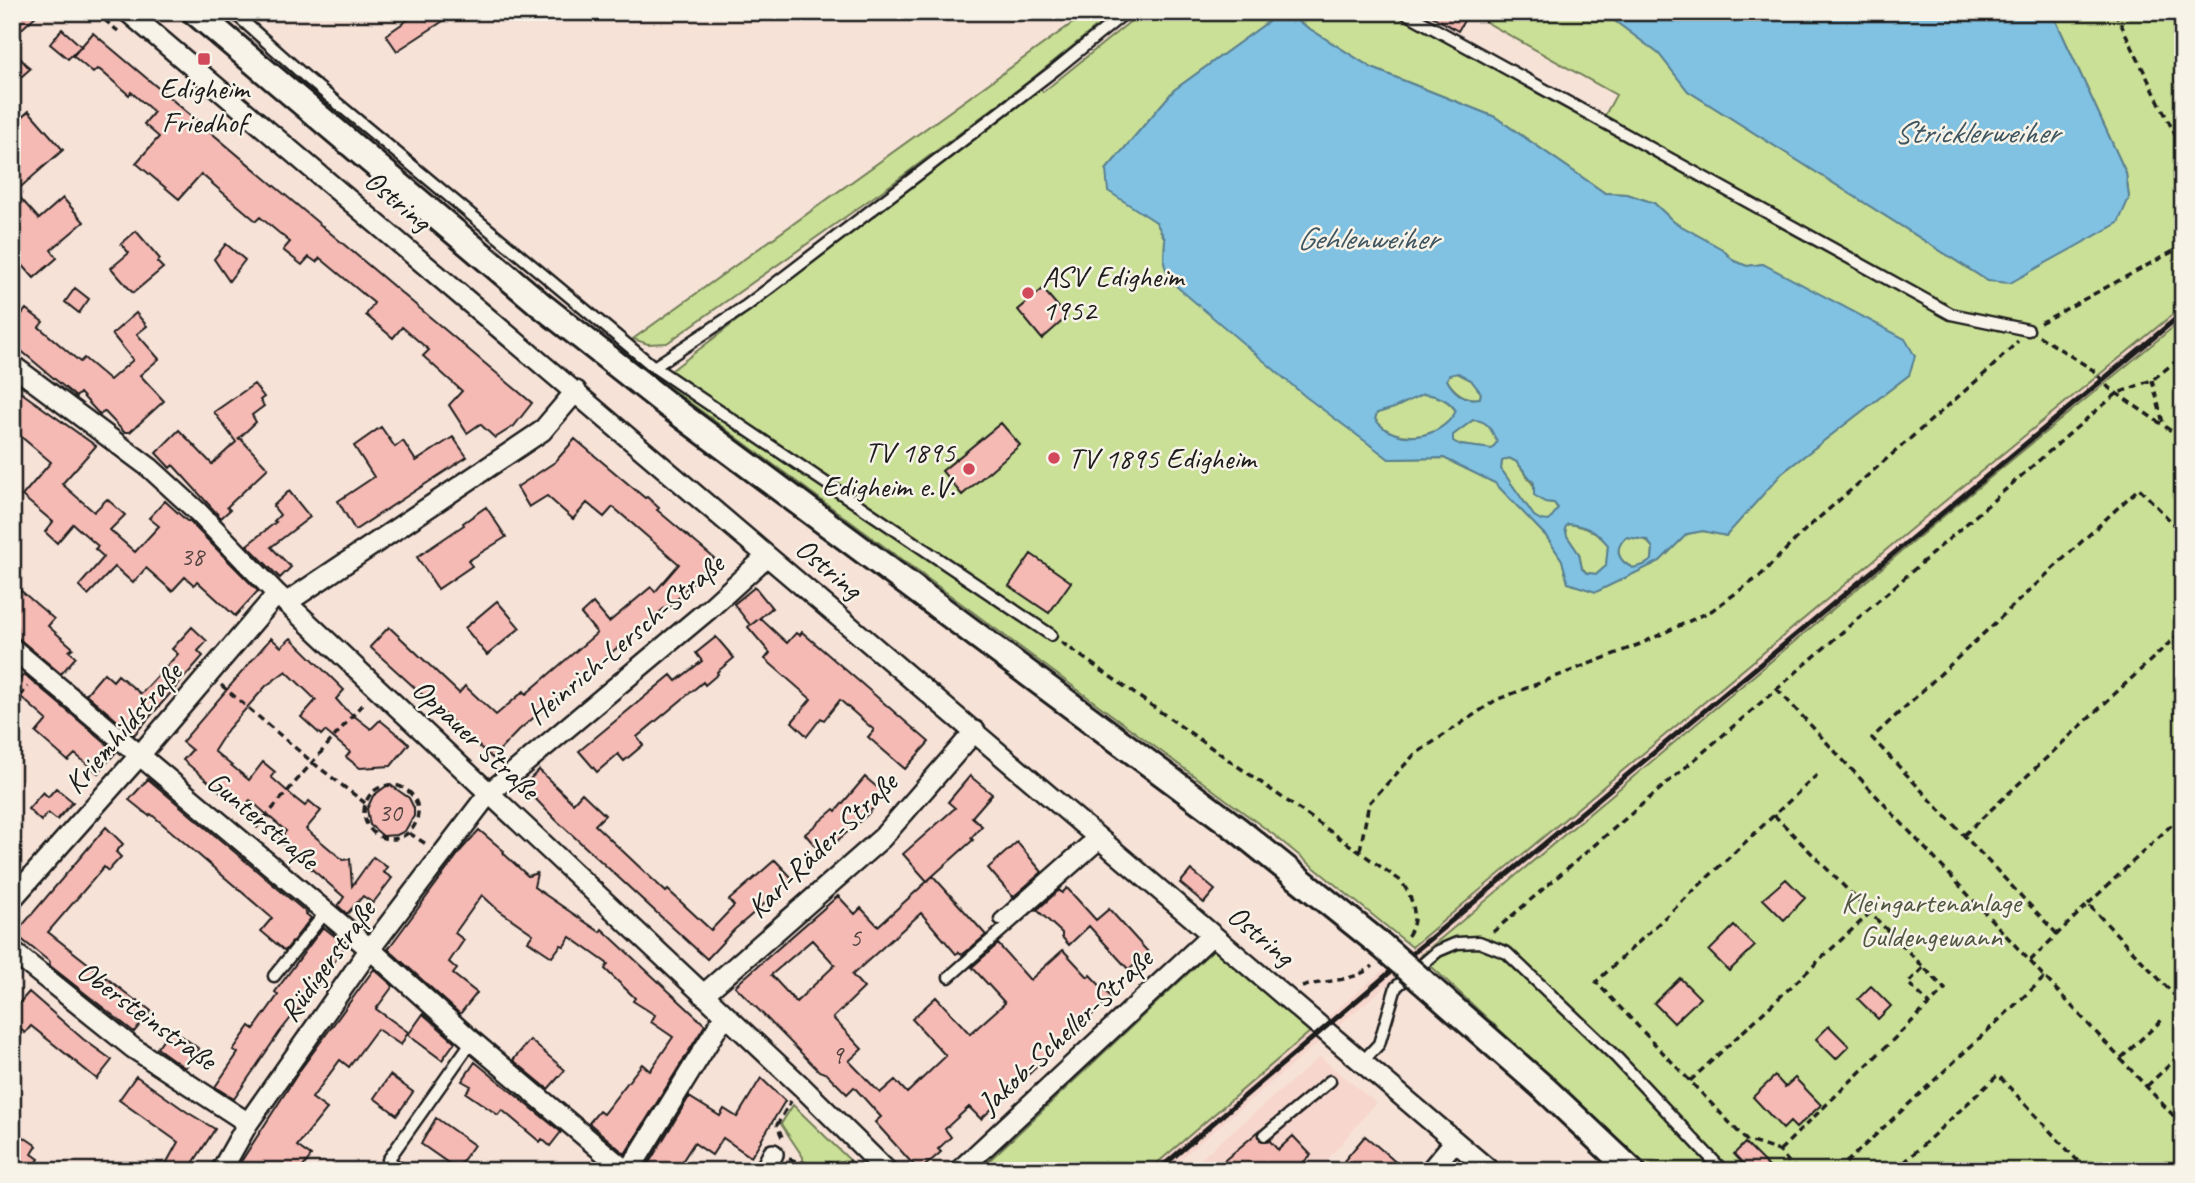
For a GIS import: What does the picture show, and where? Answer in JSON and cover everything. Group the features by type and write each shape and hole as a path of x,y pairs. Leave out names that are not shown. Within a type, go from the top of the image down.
{"street":[{"name":"Ostring","path":"128,12 1490,1171"},
{"name":"Ostring","path":"195,12 541,305 669,406 1237,829 1388,949 1545,1089 1632,1171"},
{"name":"Oppauer Straße","path":"12,365 150,468 198,512 282,598 801,1086 887,1171"},
{"name":"Kriemhildstraße","path":"12,899 209,674 282,598 542,431 576,391"},
{"name":"Heinrich-Lersch-Straße","path":"489,793 709,609 766,557"},
{"name":"Gunterstraße","path":"12,648 370,949 472,1041 627,1171"},
{"name":"Karl-Räder-Straße","path":"703,995 882,838 975,731"},
{"name":"Rüdigerstraße","path":"221,1171 248,1124 370,949 489,793"},
{"name":"Jakob-Scheller-Straße","path":"959,1171 1212,935"},
{"name":"Obersteinstraße","path":"12,951 133,1048 248,1124"},
{"path":"627,1171 725,1015"},
{"path":"1430,1171 1455,1141"},
{"path":"762,1171 773,1154"}],"lane":[{"path":"233,12 318,87 654,367 1051,635"},
{"path":"654,367 757,298 1126,12"},
{"path":"1404,12 1951,314 2028,330"},
{"path":"1000,919 1099,839"},
{"path":"949,977 1099,839"},
{"path":"274,976 326,912"},
{"path":"1362,1062 1379,1044 1396,987 1438,951 1457,943 1479,942 1507,953 1617,1058 1723,1171"},
{"path":"403,1171 388,1160 472,1041"},
{"path":"1265,1135 1329,1081"}],"path":[{"path":"2115,12 2183,151"},
{"path":"1360,850 1368,803 1414,755 1496,700 1640,644 1711,611 1760,576 1805,530 1990,369 2028,330 2183,246"},
{"path":"2028,330 2093,370 2109,388 2183,439"},
{"path":"1479,942 1777,689 2118,393 2152,380 2183,356"},
{"path":"2152,380 2164,425"},
{"path":"2057,934 1872,738 2139,488 2183,534"},
{"path":"1964,835 2183,630"},
{"path":"1051,635 1401,881 1411,896 1415,915 1409,936 1388,949 1364,973 1345,980 1316,982 1296,990"},
{"path":"12,706 41,672"},
{"path":"209,674 312,762 365,803"},
{"path":"244,843 377,687"},
{"path":"1777,689 2183,1126"},
{"path":"1797,1171 1779,1151 1746,1140 1597,982 1817,775"},
{"path":"393,785 402,787 415,799 418,817 409,833 393,839 384,838 375,835 365,821 365,803 376,789 393,785"},
{"path":"2030,961 2183,814"},
{"path":"1774,815 1945,989 1779,1151"},
{"path":"2088,904 2180,1001 2183,999"},
{"path":"1690,1081 1870,913"},
{"path":"1923,968 1908,983 1930,1004"},
{"path":"1837,1171 2045,977"},
{"path":"2121,1058 2164,1018"},
{"path":"2147,1086 2183,1052"},
{"path":"1895,1171 1998,1075 2087,1171"},
{"path":"801,1086 777,1125 783,1136 773,1154 797,1162 834,1164 853,1161 866,1150"},
{"path":"834,1164 845,1171"}],"shaded area":[{"path":"2183,306 2183,319 1958,504 1166,1171 1148,1171 1301,1039 1923,519"},
{"path":"1320,1057 1376,1103 1327,1160 1338,1171 1186,1171"}],"green space":[{"path":"1088,12 1115,12 1028,82 892,184 667,343 648,344 633,339"},
{"path":"1142,12 1391,12 1599,126 1616,95 1477,17 1480,12 1603,12 1659,54 1688,91 1988,281 2129,198 2126,173 2052,12 2183,12 2183,306 1923,519 1412,947 1274,835 659,380 1040,89 1043,92","holes":["1272,19 1294,19 1372,68 1495,117 1605,193 1627,194 1654,203 1674,222 1722,249 1734,261 1747,266 1763,264 1909,375 1782,473 1726,536 1703,531 1687,534 1660,561 1596,592 1568,583 1562,560 1546,536 1495,483 1444,458 1389,459 1164,263 1165,239 1156,222 1106,170 1174,90"]},
{"name":"Kleingartenanlage Guldengewann","path":"2183,319 2183,1171 1652,1171 1420,956 1958,504"},
{"path":"1457,373 1471,380 1481,393 1480,398 1465,397 1453,388 1447,380 1449,375"},
{"path":"1423,394 1442,398 1456,412 1439,428 1417,436 1394,433 1375,419 1377,413"},
{"path":"1473,420 1486,424 1491,429 1497,442 1492,449 1460,445 1453,441 1453,435"},
{"path":"1509,458 1517,462 1545,502 1554,503 1558,509 1549,521 1541,521 1534,516 1501,469 1502,461"},
{"path":"1568,524 1591,530 1608,545 1606,566 1597,574 1587,573 1582,568 1579,554 1567,536 1565,528"},
{"path":"1626,537 1646,540 1653,548 1652,560 1633,568 1624,562 1619,554 1619,546"},
{"path":"1214,949 1311,1031 1148,1171 978,1171"},
{"path":"793,1105 861,1171 804,1171 803,1157 781,1124"}],"water":[{"name":"Stricklerweiher","path":"1603,12 2052,12 2126,173 2129,198 2118,223 2010,283 1988,281 1688,91 1659,54"},
{"name":"Gehlenweiher","path":"1272,19 1294,19 1372,68 1495,117 1605,193 1627,194 1654,203 1674,222 1722,249 1734,261 1747,266 1763,264 1905,339 1915,356 1909,375 1782,473 1726,536 1703,531 1687,534 1660,561 1596,592 1568,583 1562,560 1546,536 1495,483 1444,458 1389,459 1306,397 1169,280 1164,263 1165,239 1156,222 1108,191 1106,170 1174,90","holes":["1458,373 1471,380 1481,393 1480,398 1465,397 1457,392 1447,380 1449,375","1423,394 1442,398 1456,411 1440,428 1417,436 1405,436 1383,428 1375,419 1377,413","1473,420 1478,420 1491,429 1497,442 1492,449 1460,445 1453,441 1453,435","1509,458 1517,462 1534,483 1534,495 1545,502 1554,503 1558,508 1549,521 1534,516 1501,469 1502,461","1568,524 1580,526 1600,536 1608,545 1606,566 1597,574 1587,573 1582,569 1579,554 1565,528","1626,537 1647,540 1653,548 1652,560 1633,568 1621,558 1619,546"]}],"building":[{"path":"12,12 40,12 12,38"},
{"path":"419,12 457,12 397,51 386,35"},
{"path":"1425,12 1469,12 1458,31"},
{"path":"62,29 81,46 68,59 50,44"},
{"path":"93,33 532,403 514,426 495,438 480,424 467,433 449,405 462,391 423,356 429,350 402,327 393,338 366,315 374,303 320,258 316,262 309,257 302,265 283,250 290,242 260,217 256,221 201,174 179,199 136,163 159,137 144,124 154,112 100,70 97,69 93,73 73,56"},
{"path":"12,49 30,69 12,85"},
{"path":"29,111 63,150 15,192 39,219 63,198 84,222 51,250 57,258 34,278 12,253 12,126"},
{"path":"136,231 160,259 157,262 163,268 133,293 111,268 129,253 121,244"},
{"path":"226,244 245,260 229,281 214,259"},
{"path":"75,288 89,299 79,313 65,302"},
{"path":"1043,289 1067,317 1042,339 1018,310"},
{"path":"26,309 43,322 39,327 80,362 84,358 110,380 133,360 112,334 136,313 147,326 137,334 159,359 140,375 164,401 130,432 124,432 104,411 100,415 80,393 76,397 12,343 12,327"},
{"path":"254,384 264,397 260,400 264,406 252,415 256,422 238,439 240,438 268,468 227,507 230,510 221,518 173,465 170,468 156,453 179,430 212,464 236,442 214,412"},
{"path":"12,386 96,446 62,484 94,512 107,499 125,515 110,530 135,552 159,526 149,518 165,501 189,521 258,591 235,616 197,581 194,585 185,577 172,591 146,568 133,583 115,567 88,595 79,586 104,557 95,549 98,546 73,524 57,543 45,532 53,522 22,496 51,462 12,429"},
{"path":"1001,423 1020,445 962,495 942,471"},
{"path":"381,427 395,447 403,441 416,461 453,437 467,457 355,530 338,501 374,477 354,446"},
{"path":"575,439 647,497 659,508 657,510 714,558 669,608 667,606 519,730 492,758 370,647 389,627 459,693 465,686 496,715 524,691 526,694 597,633 581,614 593,603 609,622 651,587 655,592 679,564 613,507 604,517 587,503 573,519 547,496 529,507 517,487 555,462"},
{"path":"289,491 310,517 271,547 291,567 280,578 247,545 276,522 274,521 280,515 273,506"},
{"path":"486,507 506,537 468,561 472,566 438,589 417,557"},
{"path":"1031,554 1071,582 1049,613 1009,586"},
{"path":"12,583 54,619 48,626 73,648 69,651 76,657 61,674 12,633"},
{"path":"755,587 772,608 751,625 760,618 787,643 796,633 800,635 802,632 929,742 905,769 868,737 874,730 840,700 807,736 792,722 811,699 765,659 770,653 748,627 750,625 734,604"},
{"path":"497,601 520,628 487,655 465,628"},
{"path":"192,627 207,641 198,651 203,656 134,735 86,694 104,673 113,681 118,675 141,694 178,654 172,649"},
{"path":"716,637 734,658 705,685 703,682 637,737 643,745 624,761 618,754 597,772 579,751 671,675 676,681 702,661 696,653"},
{"path":"271,638 281,647 291,638 344,690 336,699 344,708 371,729 380,720 409,744 391,766 360,768 346,757 350,752 325,731 321,735 301,717 316,700 286,671 266,686 228,729 214,751 249,780 263,762 275,772 271,777 296,799 305,806 309,801 321,811 306,829 343,860 350,859 352,886 373,857 387,867 383,872 392,878 373,903 363,896 347,914 338,906 344,897 278,840 286,831 250,800 241,809 183,760 192,750 182,742"},
{"path":"24,674 116,752 98,773 75,754 68,761 36,733 47,720 12,689"},
{"path":"539,770 573,803 582,793 605,815 595,825 711,930 734,906 729,900 775,860 793,879 734,930 707,959 556,820 523,786"},
{"path":"970,776 992,794 972,817 982,826 971,838 973,840 927,881 903,854 955,808 948,802"},
{"path":"865,777 885,794 867,815 822,854 805,834 834,809 836,811"},
{"path":"148,779 311,918 285,951 261,931 272,918 151,814 149,816 129,800"},
{"path":"389,784 409,798 414,808 414,816 405,831 397,835 383,836 370,825 367,809 373,796"},
{"path":"56,788 73,802 57,820 48,813 41,821 28,809 43,792 48,797"},
{"path":"106,827 123,844 116,852 121,857 108,871 104,867 48,932 151,1011 134,1032 49,965 50,962 15,934"},
{"path":"479,830 528,876 537,873 534,887 600,932 602,929 705,1025 625,1154 589,1123 599,1111 603,1114 642,1064 650,1071 673,1037 651,1022 655,1015 633,1001 635,998 605,969 608,964 570,937 552,957 528,941 533,934 482,895 455,933 464,940 449,962 457,969 453,974 477,993 460,1014 388,949"},
{"path":"1017,842 1042,872 1013,897 988,868"},
{"path":"1191,870 1215,890 1204,903 1180,883"},
{"path":"933,876 986,935 962,955 959,952 956,954 921,913 852,975 864,988 833,1018 862,1049 849,1061 880,1093 895,1080 907,1093 946,1056 912,1019 936,997 970,1034 1005,1003 972,967 998,944 1030,980 1063,950 1111,997 981,1119 969,1107 945,1129 951,1137 938,1149 941,1152 919,1171 875,1122 881,1117 854,1087 847,1094 827,1074 819,1071 735,986 838,896 855,914 861,908 878,926","holes":["812,940 835,965 796,1002 771,975"]},
{"path":"1786,879 1805,898 1784,920 1763,899"},
{"path":"1067,888 1096,920 1109,909 1148,952 1129,970 1089,926 1069,945 1062,933 1037,910 1059,890 1062,893"},
{"path":"1734,926 1755,946 1729,971 1709,951"},
{"path":"323,927 346,945 300,1011 298,1009 279,1033 234,1099 215,1087 238,1053 233,1050 250,1026 254,1029 278,995 275,992"},
{"path":"374,969 393,986 376,1009 408,1032 401,1045 377,1029 349,1067 340,1060 312,1098 327,1109 297,1146 311,1156 300,1171 235,1171 300,1070"},
{"path":"1680,978 1700,998 1674,1023 1654,1003"},
{"path":"1871,986 1891,1006 1878,1019 1858,999"},
{"path":"29,992 83,1039 112,1060 97,1079 31,1026 25,1033 12,1022 18,1015 12,1011"},
{"path":"423,1014 455,1042 442,1060 408,1035"},
{"path":"1829,1026 1849,1046 1836,1059 1816,1039"},
{"path":"171,1028 199,1049 185,1068 157,1048"},
{"path":"530,1040 565,1070 548,1089 513,1060"},
{"path":"475,1062 561,1132 550,1146 542,1139 540,1142 502,1110 498,1115 466,1093 471,1086 462,1081"},
{"path":"390,1075 413,1092 397,1115 374,1098"},
{"path":"136,1076 215,1129 188,1171 162,1171 178,1142 119,1100"},
{"path":"1775,1076 1785,1087 1795,1078 1821,1105 1796,1128 1790,1122 1783,1129 1753,1097"},
{"path":"761,1078 785,1101 751,1157 723,1138 712,1155 694,1143 676,1171 644,1171 689,1097 720,1116 724,1109 737,1117"},
{"path":"436,1118 474,1145 457,1169 421,1144"},
{"path":"12,1129 37,1146 32,1154 39,1159 31,1171 12,1171"},
{"path":"1259,1131 1260,1140 1270,1141 1278,1150 1293,1136 1311,1155 1294,1171 1212,1171"},
{"path":"1365,1136 1406,1171 1355,1171 1344,1161"},
{"path":"1745,1143 1773,1171 1750,1171 1734,1154"}],"railway":[{"path":"1157,1171 1396,967 2183,313"}],"place":[{"name":"Edigheim Friedhof","path":"204,59"},
{"name":"ASV Edigheim 1952","path":"1028,293"},
{"name":"TV 1895 Edigheim","path":"1054,458"},
{"name":"TV 1895 Edigheim e.V.","path":"969,469"}]}
